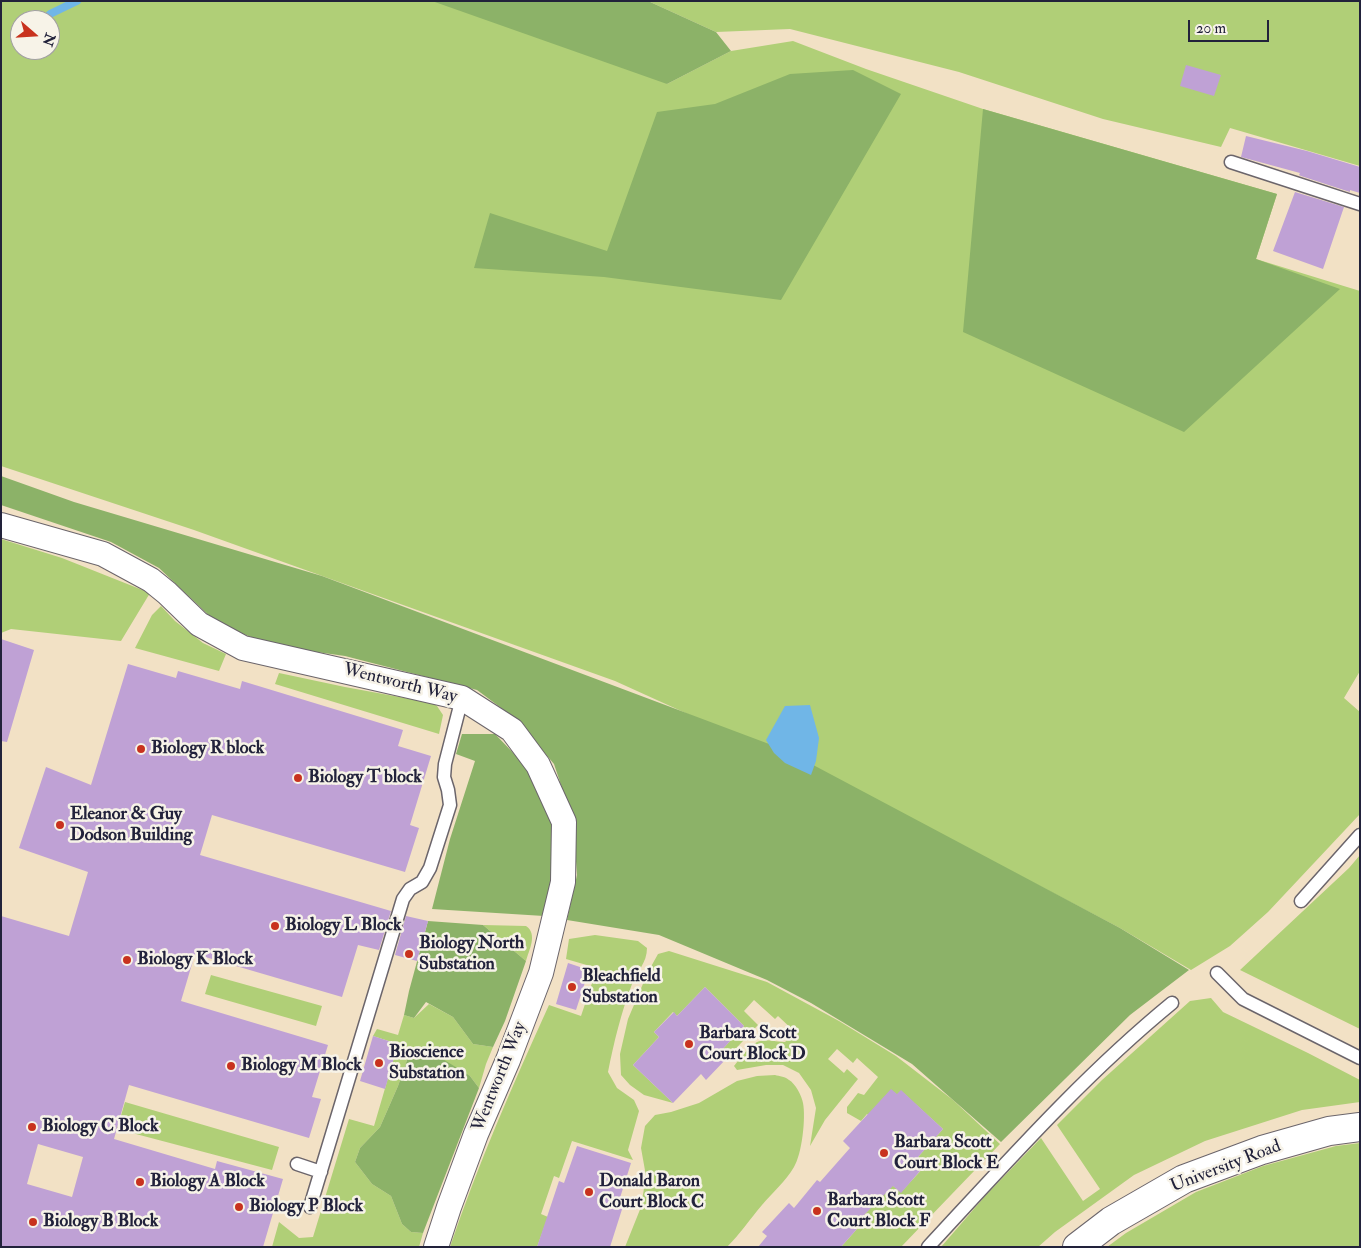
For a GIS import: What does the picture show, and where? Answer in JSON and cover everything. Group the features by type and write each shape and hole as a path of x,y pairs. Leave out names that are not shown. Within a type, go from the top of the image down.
{"street":[{"name":"Wentworth Way","path":"1,526 103,554 151,580 199,624 244,648 462,698 512,730 538,765 564,822 563,882 541,973 508,1060 476,1134 436,1247"},
{"name":"University Road","path":"1077,1247 1111,1221 1184,1179 1262,1150 1330,1131 1360,1127"}],"lane":[{"path":"1231,162 1360,204"},
{"path":"310,1207 403,899 410,889 422,882 430,868 450,804 444,770 462,698"},
{"path":"1301,901 1360,835"},
{"path":"1217,973 1243,998 1360,1058"},
{"path":"928,1247 1044,1123 1141,1028 1172,1003"},
{"path":"297,1164 321,1172"}],"green space":[{"path":"1,1 587,1 667,84 731,51 793,41 866,69 983,109 1277,194 1256,259 1360,291 1360,671 1344,698 1360,712 1360,814 1268,912 1230,946 1191,970 1120,928 864,794 615,681 194,530 1,466"},
{"path":"432,1 648,1 716,32 731,51 667,84"},
{"path":"648,1 1360,1 1360,166 1230,128 1221,147 1103,119 959,72 790,29 716,32"},
{"path":"853,70 901,94 781,300 604,277 474,268 490,213 607,251 657,112 715,104 790,74"},
{"path":"983,109 1277,194 1256,259 1340,289 1184,432 963,332"},
{"path":"1,476 74,502 322,576 785,750 1120,928 1189,970 1130,1015 1001,1142 912,1064 811,1003 767,980 659,935 567,920 577,875 573,821 554,764 516,719 477,690 345,656 274,646 218,624 159,568 111,542 1,505"},
{"path":"1,539 62,558 150,593 121,641 11,629 1,633"},
{"path":"161,606 175,621 203,643 226,654 219,671 135,648 152,615"},
{"path":"279,673 432,703 437,706 443,715 439,734 275,684"},
{"path":"462,734 495,734 522,762 535,783 551,820 553,861 544,916 432,909 450,839 475,761 456,754"},
{"path":"1360,855 1360,1029 1240,970 1349,868"},
{"path":"428,921 483,925 526,961 505,1021 493,1047 473,1044 453,1017 426,1002 414,1018 404,1015"},
{"path":"483,925 526,926 530,929 532,938 526,961"},
{"path":"595,935 638,941 647,948 644,963 634,979 624,1006 608,1072 617,1088 634,1100 639,1111 628,1150 633,1160 572,1141 559,1178 554,1176 541,1214 548,1217 537,1247 450,1247 496,1125 549,1005 581,1016 597,968 566,959 569,939"},
{"path":"669,951 767,982 839,1021 896,1056 953,1100 1000,1144 901,1247 841,1247 864,1221 861,1218 892,1185 901,1192 926,1165 918,1157 943,1129 901,1091 874,1120 867,1114 861,1121 847,1113 847,1107 858,1093 864,1095 878,1077 857,1058 853,1063 837,1049 828,1059 844,1073 847,1069 858,1079 825,1120 810,1146 816,1108 811,1090 799,1073 783,1065 766,1065 737,1070 734,1066 757,1042 767,1040 785,1042 795,1032 778,1016 775,1019 754,1000 744,1011 758,1025 727,1058 720,1052 744,1026 705,987 677,1016 673,1012 654,1032 659,1037 633,1065 673,1103 644,1095 630,1085 621,1075 620,1054 628,1019 648,972 658,954"},
{"path":"211,975 322,1006 316,1026 205,994"},
{"path":"1211,998 1223,1012 1360,1080 1360,1102 1302,1110 1205,1141 1134,1175 1055,1232 1038,1247 941,1247 986,1195 1041,1138 1083,1201 1100,1189 1057,1125 1102,1080 1190,1001"},
{"path":"429,1004 453,1017 473,1044 493,1047 479,1088 470,1076 407,1060 380,1127 360,1148 355,1162 372,1184 391,1196 402,1224 411,1232 423,1233 419,1247 272,1247 279,1222 299,1238 313,1237 349,1119 374,1126 398,1044 373,1036 377,1029 398,1035 404,1015 414,1018"},
{"path":"438,1056 470,1076 479,1088 423,1233 411,1232 402,1224 391,1196 372,1184 355,1162 360,1148 380,1127 407,1060"},
{"path":"775,1075 784,1077 794,1084 802,1100 804,1126 799,1154 794,1167 787,1177 736,1237 727,1247 625,1247 641,1207 646,1176 641,1148 645,1126 655,1115 699,1103 737,1081 757,1076"},
{"path":"125,1102 279,1147 272,1170 117,1129"},
{"path":"1360,1143 1360,1247 1107,1247 1126,1233 1196,1192 1263,1166 1336,1146"}],"water":[{"path":"810,705 819,738 816,761 811,775 785,763 774,753 766,740 785,706"}],"building":[{"path":"1186,65 1221,75 1214,96 1180,86"},
{"path":"1246,136 1307,151 1360,167 1360,193 1350,190 1350,192 1301,176 1299,175 1300,173 1241,157"},
{"path":"1295,192 1344,207 1323,269 1273,251"},
{"path":"1,639 34,650 7,742 1,741"},
{"path":"128,664 176,678 178,671 240,689 242,681 403,730 398,746 431,756 410,825 419,828 405,872 212,815 200,855 391,911 379,950 358,945 342,997 195,954 181,1001 328,1045 312,1097 321,1099 309,1138 129,1085 114,1139 215,1169 217,1161 283,1179 263,1247 1,1247 1,916 69,936 88,872 19,848 46,767 91,785","holes":["38,1144 83,1157 72,1197 27,1184"]},
{"path":"406,916 428,921 417,961 395,955"},
{"name":"Bleachfield Substation","path":"568,963 589,970 576,1010 556,1004"},
{"name":"Barbara Scott Court Block D","path":"705,987 744,1026 720,1052 727,1058 706,1080 701,1074 673,1103 633,1065 659,1037 654,1032 674,1012 677,1016"},
{"name":"Bioscience Substation","path":"373,1036 398,1044 385,1089 360,1081"},
{"path":"891,1089 897,1094 901,1090 943,1129 918,1157 926,1164 901,1193 893,1186 861,1218 864,1221 841,1247 758,1247 767,1236 762,1232 789,1203 794,1208 817,1180 820,1182 850,1148 843,1141"},
{"name":"Donald Baron Court Block C","path":"577,1146 631,1163 619,1201 624,1203 610,1247 537,1247 559,1181 564,1183"}],"waterway":[{"path":"58,10 77,1"}],"place":[{"name":"Biology R block","path":"141,749"},
{"name":"Biology T block","path":"298,778"},
{"name":"Eleanor & Guy Dodson Building","path":"60,825"},
{"name":"Biology L Block","path":"275,926"},
{"name":"Biology North Substation","path":"409,954"},
{"name":"Biology K Block","path":"127,960"},
{"name":"Bleachfield Substation","path":"572,987"},
{"name":"Barbara Scott Court Block D","path":"689,1044"},
{"name":"Bioscience Substation","path":"379,1063"},
{"name":"Biology M Block","path":"231,1066"},
{"name":"Biology C Block","path":"32,1127"},
{"name":"Barbara Scott Court Block E","path":"884,1153"},
{"name":"Biology A Block","path":"140,1182"},
{"name":"Donald Baron Court Block C","path":"589,1192"},
{"name":"Biology P Block","path":"239,1207"},
{"name":"Barbara Scott Court Block F","path":"817,1211"},
{"name":"Biology B Block","path":"33,1222"}]}
